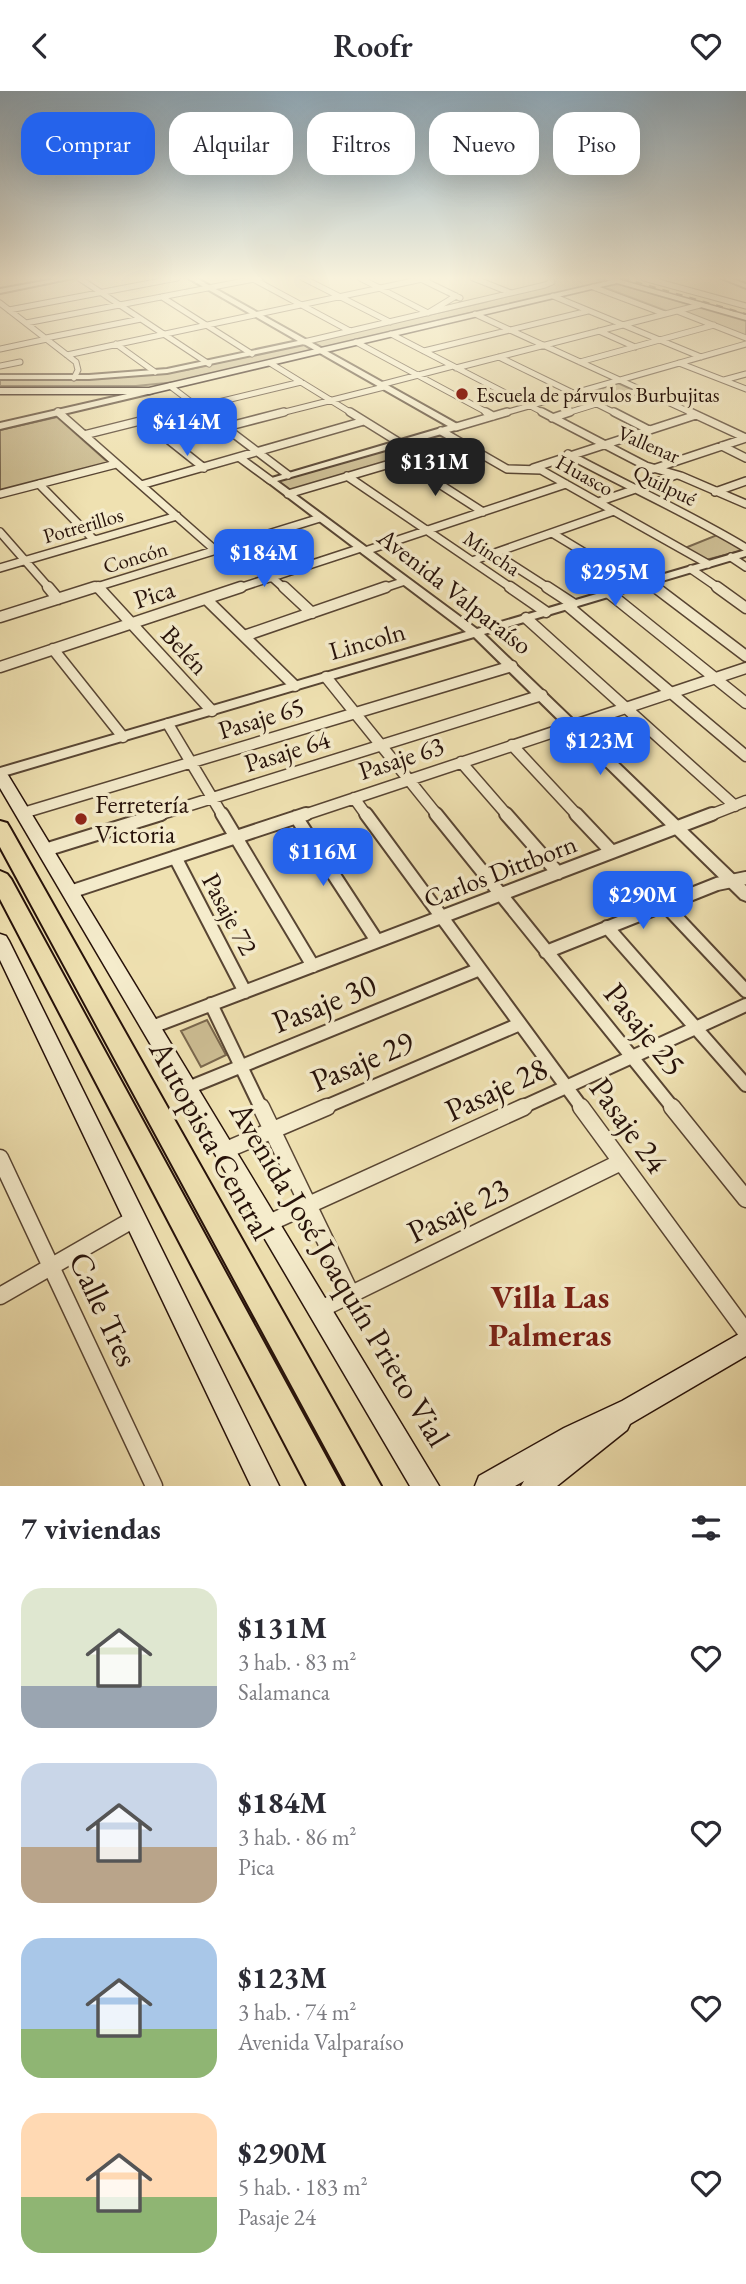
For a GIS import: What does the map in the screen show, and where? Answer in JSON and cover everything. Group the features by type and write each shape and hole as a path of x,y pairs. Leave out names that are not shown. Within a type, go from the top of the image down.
{"highway":[{"name":"Autopista Central","path":"0,828 364,1486"},
{"path":"0,879 325,1486"}],"main road":[{"path":"0,389 107,396 149,391 352,343"},
{"path":"0,389 170,386"},
{"name":"Avenida José Joaquín Prieto Vial","path":"0,774 425,1486"},
{"path":"0,941 265,1486"},
{"path":"489,1486 573,1437 631,1410 746,1342"},
{"path":"535,1486 631,1410"}],"street":[{"path":"0,349 27,343"},
{"path":"51,343 78,366 74,377"},
{"path":"67,355 120,343"},
{"path":"178,343 209,364"},
{"path":"235,343 252,354"},
{"path":"0,377 74,377 155,372 209,364 299,343"},
{"path":"306,343 456,427"},
{"path":"358,343 492,416"},
{"name":"Vallenar","path":"409,343 653,469 676,475 746,504"},
{"path":"424,351 456,343"},
{"path":"538,343 746,438"},
{"path":"226,427 417,375 555,343"},
{"path":"626,343 635,347"},
{"path":"580,362 649,343"},
{"path":"667,343 701,357"},
{"path":"116,344 155,372"},
{"path":"270,480 746,344"},
{"path":"499,357 573,393"},
{"path":"0,366 20,362"},
{"path":"270,363 400,443"},
{"path":"675,364 746,389"},
{"path":"724,380 746,374"},
{"path":"84,435 301,382"},
{"path":"170,386 288,475"},
{"path":"552,418 641,390"},
{"path":"0,426 58,412 107,396"},
{"path":"597,404 649,430"},
{"path":"58,412 215,550"},
{"path":"533,468 534,465 696,415"},
{"path":"145,421 204,468"},
{"path":"141,485 365,421"},
{"name":"Huasco","path":"441,431 507,469 533,468 566,484 708,564"},
{"path":"653,469 746,438"},
{"path":"288,494 461,443"},
{"path":"722,446 746,458"},
{"name":"Quilpué","path":"568,454 634,489 690,514 746,551"},
{"name":"Avenida Valparaíso","path":"240,458 476,633 677,827 739,880 746,895"},
{"path":"402,460 483,512"},
{"path":"0,494 116,464"},
{"path":"598,502 676,475"},
{"name":"Mincha","path":"347,476 547,612"},
{"path":"715,492 746,481"},
{"path":"39,484 94,540"},
{"name":"Pica","path":"0,667 566,484"},
{"path":"472,561 614,511"},
{"name":"Potrerillos","path":"0,568 177,516"},
{"name":"Concón","path":"0,617 320,518"},
{"path":"0,532 58,599"},
{"path":"552,533 643,583 746,656"},
{"path":"235,544 312,613"},
{"name":"Lincoln","path":"0,774 746,551"},
{"path":"494,553 571,605 746,756"},
{"path":"731,557 746,567"},
{"path":"691,569 746,608"},
{"path":"244,636 405,581"},
{"name":"Belén","path":"98,587 212,711"},
{"path":"609,593 746,703"},
{"path":"206,599 295,686"},
{"path":"526,618 626,708 740,804"},
{"path":"53,649 123,737"},
{"name":"Pasaje 65","path":"23,813 512,666"},
{"name":"Pasaje 63","path":"70,892 746,668"},
{"name":"Pasaje 25","path":"326,677 746,1199"},
{"name":"Pasaje 64","path":"45,850 542,695"},
{"path":"168,724 313,966"},
{"path":"512,745 612,852"},
{"path":"461,762 558,873"},
{"name":"Pasaje 24","path":"354,798 746,1332"},
{"name":"Carlos Dittborn","path":"152,1027 740,804"},
{"path":"296,817 377,941"},
{"name":"Pasaje 72","path":"174,857 245,992"},
{"path":"546,952 717,884 739,880"},
{"path":"664,904 746,991"},
{"path":"607,927 746,1085"},
{"name":"Pasaje 30","path":"188,1088 480,969"},
{"name":"Avenida José Joaquín Prieto Vial","path":"211,1004 351,1294"},
{"name":"Pasaje 28","path":"269,1223 746,1005"},
{"name":"Pasaje 29","path":"226,1150 520,1024"},
{"name":"Calle Tres","path":"0,1158 153,1486"},
{"name":"Pasaje 23","path":"319,1310 621,1162"},
{"path":"0,1296 134,1219"}],"shaded area":[{"path":"304,343 342,343 176,382 136,386 0,386 0,378 93,379 186,370"},
{"path":"618,383 633,390 594,402 578,395"},
{"path":"57,417 110,464 0,491 0,430"},
{"path":"437,434 453,443 290,491 276,480"},
{"path":"717,535 744,550 706,560 685,548"},
{"path":"207,1020 226,1055 201,1067 181,1031"}],"place":[{"name":"Escuela de párvulos Burbujitas","path":"462,394"},
{"name":"Ferretería Victoria","path":"81,819"}],"district":[{"name":"Villa Las Palmeras","path":"550,1315"}]}
